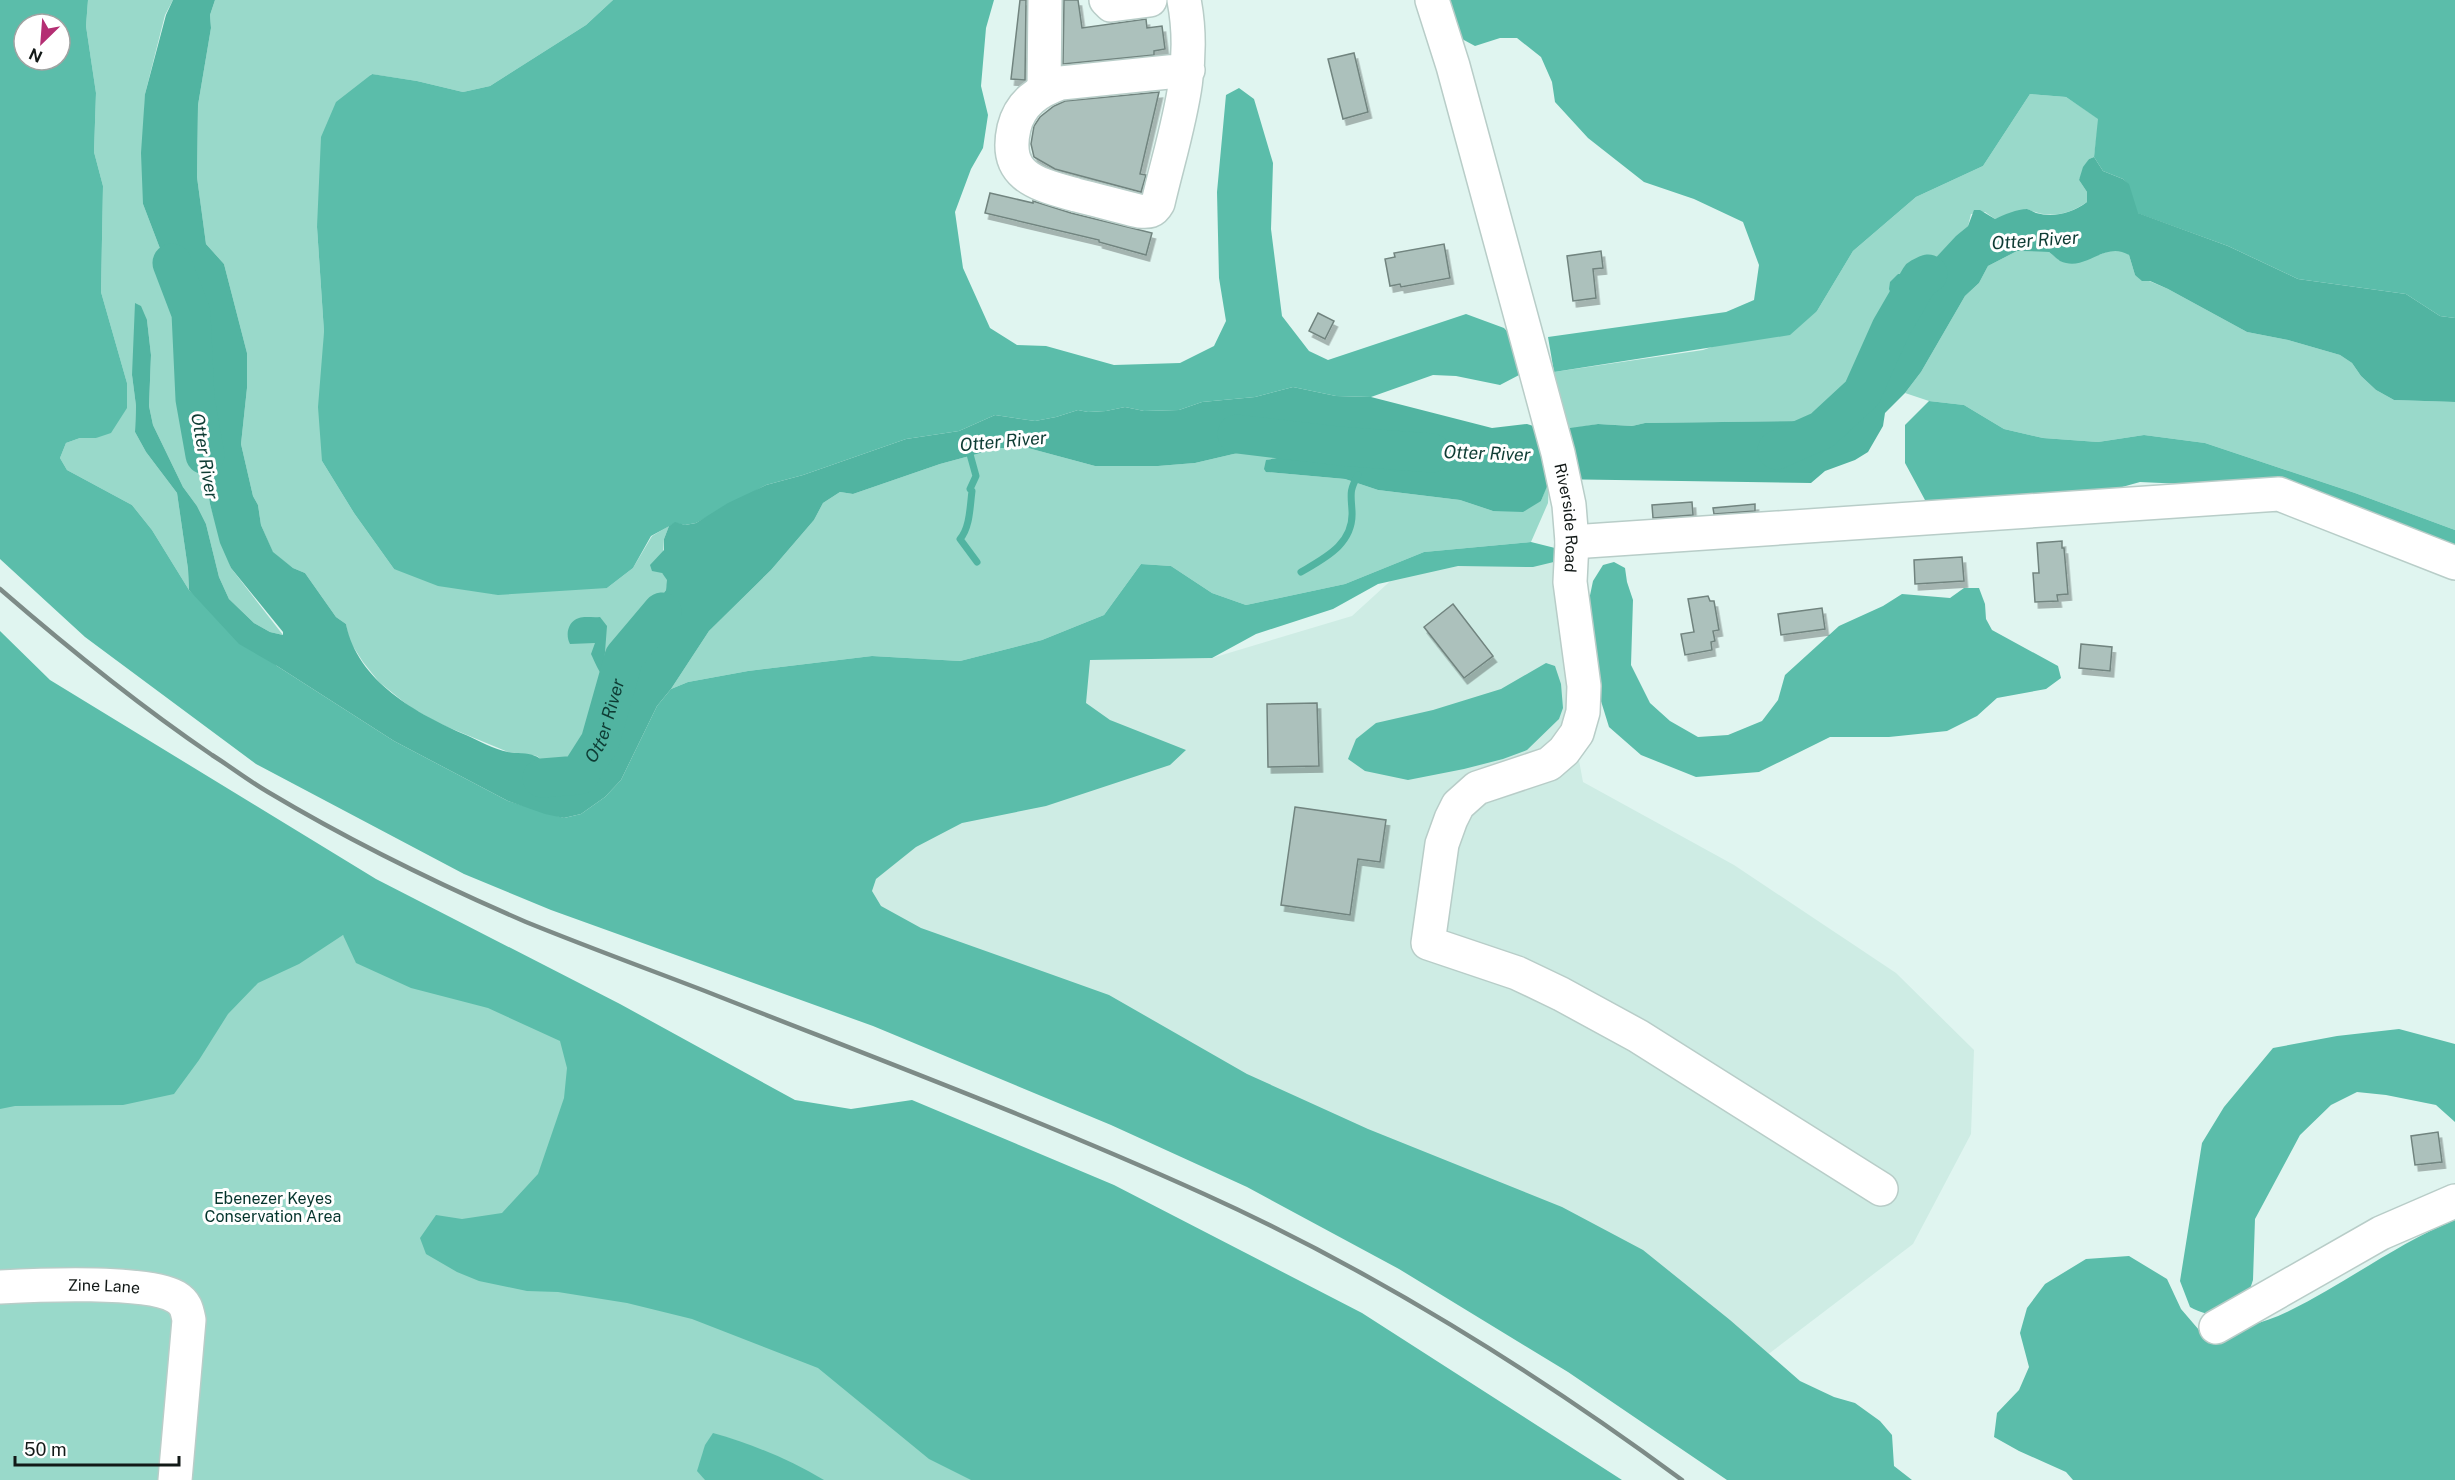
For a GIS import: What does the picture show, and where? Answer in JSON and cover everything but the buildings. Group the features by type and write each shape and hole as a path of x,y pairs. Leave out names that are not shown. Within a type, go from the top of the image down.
{"street":[{"path":"1044,89 1045,0"},
{"path":"1106,0 1111,5 1150,0"},
{"path":"1184,0 1190,34 1188,70 1158,203 1154,210 1148,212 1042,186 1024,176 1011,154 1011,142 1020,111 1030,98 1044,89 1061,83 1188,70"},
{"name":"Riverside Road","path":"1432,0 1453,66 1558,453 1569,505 1572,542 1570,582 1584,686 1583,712 1576,733 1564,751 1549,764 1477,788 1458,805 1450,819 1442,844 1428,943 1512,971 1561,994 1646,1041 1881,1189"},
{"path":"1572,542 2279,494 2455,562"},
{"path":"2216,1327 2381,1233 2455,1201"},
{"name":"Zine Lane","path":"0,1287 39,1285 148,1288 178,1298 187,1307 189,1320 175,1480"}],"shaded area":[{"path":"0,0 88,0 86,26 96,93 94,152 103,186 101,292 127,383 127,408 111,433 96,438 80,438 66,443 60,458 67,470 132,505 152,530 189,590 277,666 394,741 508,801 564,818 581,814 605,797 621,780 657,706 671,689 688,682 748,671 872,656 960,661 1042,640 1104,615 1141,564 1171,566 1212,593 1246,605 1345,584 1424,552 1531,542 1566,553 1562,560 1533,567 1458,566 1378,584 1333,609 1256,634 1212,658 1090,660 1086,703 1110,720 1186,750 1170,765 1046,806 962,823 916,847 876,879 872,891 881,906 921,928 1109,995 1247,1074 1368,1129 1562,1207 1643,1250 1730,1320 1800,1381 1834,1397 1855,1403 1880,1421 1892,1435 1894,1466 1912,1480 1727,1480 1568,1372 1399,1269 1247,1187 1111,1125 873,1026 551,910 464,874 256,764 85,637 0,559"},
{"path":"613,0 994,0 986,28 981,86 988,115 983,148 971,169 955,212 963,268 990,328 1017,345 1046,346 1114,365 1180,363 1214,346 1226,321 1219,278 1217,192 1226,95 1239,88 1254,99 1273,163 1271,229 1282,316 1309,351 1328,360 1466,314 1504,328 1520,345 1521,374 1500,385 1456,376 1433,375 1371,397 1336,396 1293,387 1255,397 1202,402 1179,410 1144,411 1125,407 1106,411 1078,410 1035,421 995,415 959,431 906,439 803,475 766,485 696,523 685,525 675,523 651,536 633,568 607,588 498,595 438,586 394,569 354,513 322,461 318,407 324,332 317,227 321,137 336,102 372,74 417,81 463,92 490,86 586,25"},
{"path":"1440,0 2455,0 2455,318 2440,316 2406,294 2298,279 2228,246 2137,213 2128,184 2123,179 2103,171 2094,157 2098,119 2066,97 2030,94 1983,166 1916,197 1853,251 1817,311 1790,335 1554,372 1548,337 1726,312 1754,300 1759,265 1743,222 1694,199 1644,182 1588,138 1555,102 1552,82 1541,57 1517,38 1500,38 1475,46 1451,33"},
{"path":"1929,401 1964,405 2004,429 2043,438 2098,442 2144,435 2205,443 2355,493 2455,530 2455,555 2205,485 2140,482 2115,489 1942,508 1925,500 1905,463 1905,425"},
{"path":"1552,553 1568,701 1583,782 1734,865 1896,973 1974,1050 1971,1134 1913,1244 1766,1356 869,914 850,891 1090,660 1212,658 1352,616 1409,564"},
{"path":"1614,562 1625,568 1633,600 1631,665 1650,703 1670,721 1698,737 1728,735 1762,721 1778,700 1785,675 1839,626 1883,606 1902,594 1950,598 1964,588 1979,588 1985,604 1986,619 1992,630 2058,666 2061,678 2046,689 1997,698 1977,716 1947,731 1889,737 1830,737 1759,772 1696,777 1641,755 1609,727 1592,672 1588,605 1593,581 1603,565"},
{"path":"0,631 50,680 376,879 620,1004 795,1100 851,1109 912,1100 1114,1185 1362,1313 1622,1480 971,1480 929,1459 818,1368 692,1319 627,1303 558,1292 527,1291 479,1281 457,1272 426,1254 420,1238 436,1215 462,1219 502,1213 538,1174 564,1098 567,1068 560,1041 488,1008 411,988 356,963 343,935 299,964 258,983 228,1014 174,1094 123,1105 15,1106 0,1109"},
{"path":"1546,663 1555,666 1561,684 1563,708 1559,719 1527,750 1464,769 1408,780 1365,771 1348,759 1356,739 1376,723 1433,710 1501,689"},
{"path":"2399,1029 2455,1044 2455,1122 2436,1105 2386,1095 2357,1092 2331,1105 2300,1135 2255,1219 2253,1280 2244,1307 2211,1314 2190,1307 2180,1281 2202,1143 2224,1107 2273,1048 2337,1036"},
{"path":"2455,1220 2455,1480 2073,1480 2066,1472 1994,1437 1997,1413 2019,1390 2029,1367 2020,1333 2027,1308 2045,1284 2086,1259 2129,1256 2167,1279 2181,1309 2205,1337 2279,1316 2412,1240"},
{"path":"713,1433 770,1453 824,1480 705,1480 697,1471 705,1445"}],"green space":[{"path":"88,0 173,0 165,15 145,94 143,204 172,280 199,328 201,349 195,415 215,521 231,568 283,635 270,632 254,623 229,599 219,577 206,524 197,506 183,487 153,425 149,406 151,355 147,320 132,375 136,406 135,432 146,452 177,493 189,590 152,530 132,505 67,470 60,458 66,443 80,438 96,438 127,383 101,292 103,186 94,152 96,93 86,26"},
{"path":"215,0 613,0 586,25 490,86 463,92 417,81 371,74 317,227 324,332 322,461 354,513 394,569 607,588 633,568 652,536 669,526 664,539 662,573 668,580 666,590 640,626 627,660 616,702 614,736 591,761 577,767 545,763 537,756 508,752 438,723 410,707 379,682 363,662 349,640 346,624 336,617 305,573 293,568 273,553 261,525 258,505 253,496 241,444 247,388 247,353 224,264 206,244 197,177 198,105 211,28 210,15"},
{"path":"2030,94 2066,97 2099,119 2094,157 2089,159 2079,180 2087,192 2087,202 2066,213 2050,215 2027,209 1995,219 1985,212 1971,214 1968,226 1929,265 1918,272 1898,274 1891,297 1898,322 1894,348 1881,370 1862,393 1852,403 1833,415 1833,421 1842,423 1841,425 1834,428 1808,421 1645,423 1632,426 1598,424 1563,430 1554,372 1703,350 1817,311 1853,251 1916,197 1983,166"},
{"path":"2113,249 2122,250 2129,255 2135,275 2168,289 2247,332 2288,340 2340,355 2352,363 2361,376 2376,390 2394,400 2455,402 2455,530 2355,493 2205,443 2144,435 2098,442 2043,438 2004,429 1964,405 1929,401 1905,393 1921,372 1965,296 1979,283 1988,266 2017,251 2049,252 2059,260 2099,255"},
{"path":"1324,433 1362,435 1378,440 1379,453 1333,457 1304,453 1267,460 1267,472 1345,479 1378,490 1460,500 1493,511 1541,501 1549,479 1548,503 1531,542 1424,552 1345,584 1246,605 1212,593 1171,566 1141,564 1104,615 1042,640 960,661 872,656 748,671 688,682 671,689 709,631 771,570 814,520 823,503 840,492 853,494 940,464 999,448 1028,448 1095,466 1158,466 1195,463"},
{"name":"Ebenezer Keyes Conservation Area","path":"0,723 271,893 385,960 1582,1480 0,1480"}],"water":[{"path":"173,0 215,0 210,15 211,28 198,105 197,177 206,244 224,264 247,353 247,388 241,444 253,496 258,505 261,525 273,552 293,568 305,573 336,617 346,624 352,644 362,662 376,679 409,706 487,745 508,752 532,755 558,766 586,764 608,745 612,737 621,688 606,679 598,669 591,654 595,643 570,644 568,633 572,622 581,617 600,617 607,626 604,665 607,671 614,674 623,671 640,626 666,590 667,580 662,573 652,571 650,565 664,550 664,539 669,526 675,522 685,525 696,523 728,503 766,485 803,475 906,439 959,431 995,415 1035,421 1078,410 1106,411 1125,407 1144,411 1179,410 1202,402 1255,397 1293,387 1336,396 1371,397 1492,428 1527,424 1549,431 1598,424 1632,426 1645,423 1808,421 1834,428 1842,423 1830,419 1833,415 1845,411 1867,388 1897,339 1897,309 1889,289 1890,282 1898,274 1919,272 1929,265 1968,226 1974,210 1980,210 1995,219 2023,209 2056,215 2081,206 2087,202 2087,192 2079,180 2083,167 2089,159 2094,157 2103,171 2129,184 2138,213 2228,246 2298,279 2406,294 2440,316 2455,318 2455,402 2394,400 2376,390 2361,376 2352,363 2340,355 2288,340 2247,332 2168,289 2150,281 2142,281 2135,275 2129,255 2120,251 2103,253 2078,263 2069,264 2060,261 2049,252 2017,251 1988,266 1979,283 1965,296 1921,372 1905,393 1885,413 1883,426 1868,452 1855,460 1825,471 1811,483 1550,479 1541,501 1523,512 1493,511 1460,500 1378,490 1345,479 1266,472 1264,469 1266,460 1304,453 1333,457 1379,453 1377,440 1362,435 1324,433 1195,463 1158,466 1095,466 1028,448 999,448 940,464 853,494 840,492 823,503 814,520 771,570 709,631 671,689 657,706 621,780 605,797 581,814 564,818 508,801 394,741 239,644 189,590 177,493 146,452 135,432 136,406 132,375 135,303 141,306 147,320 151,355 149,406 153,425 183,487 197,506 206,524 219,577 229,599 254,623 270,632 283,635 283,632 231,568 220,543 210,504 195,415 201,349 199,329 172,280 143,204 141,153 145,94 166,15"}],"waterway":[{"name":"Otter River","path":"172,263 191,313 195,399 205,455"},
{"name":"Otter River","path":"1777,450 1822,430 1862,393 1891,328 1920,278 1928,274"},
{"name":"Otter River","path":"1237,434 1339,446 1432,453"},
{"path":"968,447 976,476 970,489 972,491 968,523 960,539 977,562"},
{"path":"1301,572 1328,555 1343,541 1351,523 1351,493 1358,475"},
{"name":"Otter River","path":"542,778 579,775 600,742 624,657 662,612"}],"railway":[{"path":"0,589 103,675 184,736 261,788 362,845 526,922 1019,1115 1143,1167 1266,1223 1390,1289 1510,1362 1569,1400 1682,1480"}]}
